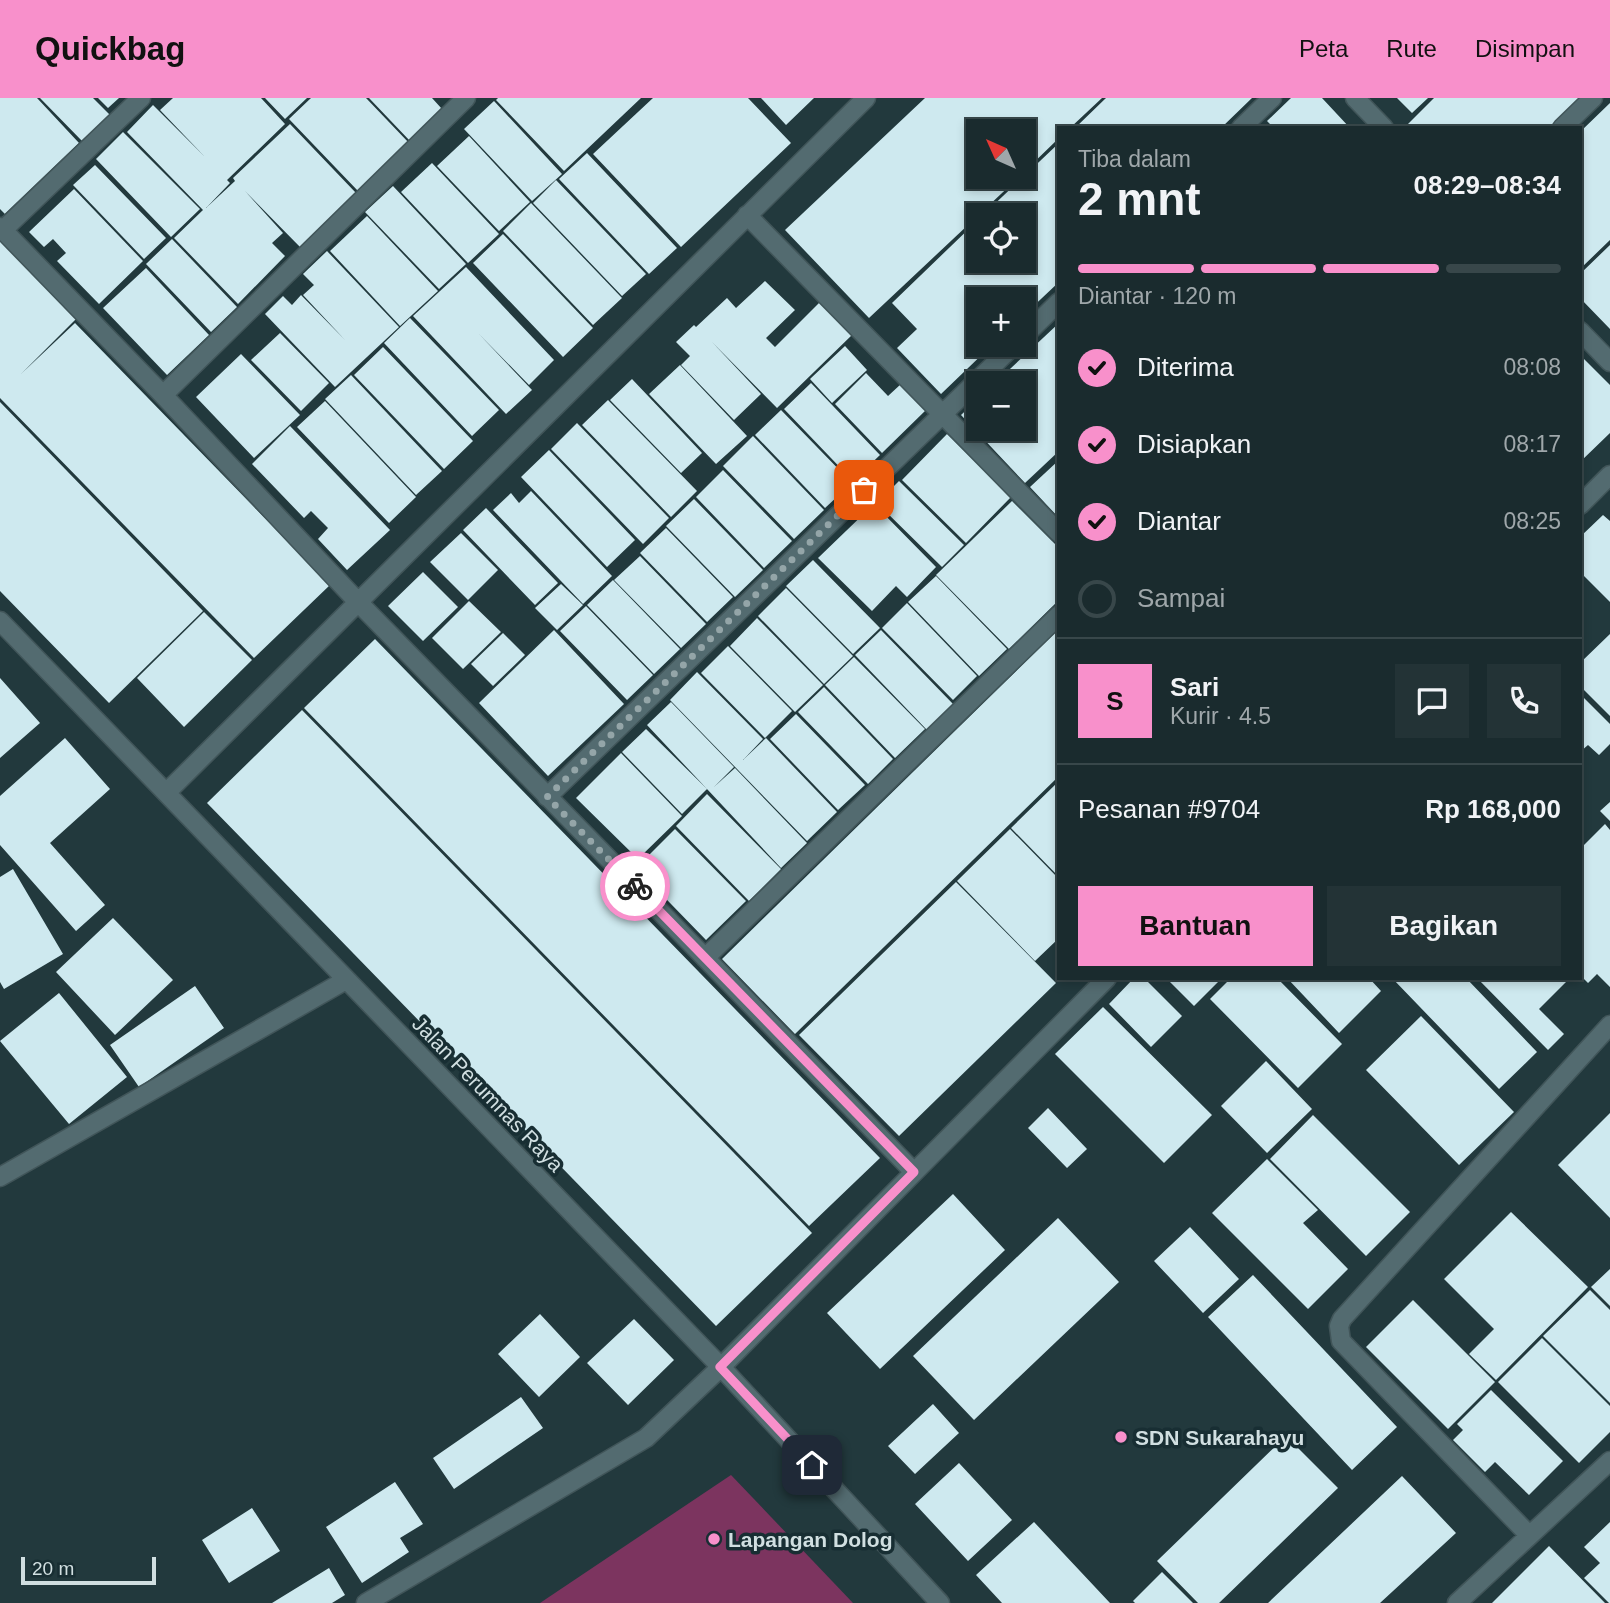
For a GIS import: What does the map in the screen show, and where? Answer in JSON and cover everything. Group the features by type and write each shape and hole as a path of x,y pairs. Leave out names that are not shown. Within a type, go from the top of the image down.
{"street":[{"path":"141,98 2,228 358,602 914,1172"},
{"path":"163,395 466,98"},
{"path":"167,792 866,98"},
{"path":"1243,126 1272,98"},
{"path":"1355,98 1382,126"},
{"path":"1564,126 1593,98"},
{"path":"747,215 1057,531"},
{"path":"1036,324 1057,304"},
{"path":"1582,333 1610,362"},
{"path":"547,797 1001,357"},
{"path":"1582,503 1610,475"},
{"path":"705,958 1057,617"},
{"name":"Jalan Perumnas Raya","path":"0,621 720,1367 940,1603"},
{"path":"0,1177 346,980"},
{"path":"366,1603 646,1438 1105,980"},
{"path":"1529,1535 1341,1341 1339,1326 1342,1319 1610,1025"},
{"path":"1457,1603 1610,1461"}],"shaded area":[{"name":"Lapangan Dolog","path":"731,1475 853,1603 540,1603"}],"building":[{"path":"0,98 37,98 79,143 5,214 0,209"},
{"path":"40,98 93,98 110,115 83,142"},
{"path":"98,98 119,98 108,108"},
{"path":"173,98 261,98 285,124 227,180 230,183 206,208 235,181 233,178 290,124 356,193 300,247 245,191 283,233 272,243 285,256 238,304 174,238 203,210 127,132 153,105 205,157 160,110"},
{"path":"265,98 307,98 285,119"},
{"path":"311,98 366,98 409,143 358,191 289,119"},
{"path":"369,98 432,98 442,109 410,141"},
{"path":"641,98 564,171 496,100"},
{"path":"653,98 748,98 791,143 681,247 593,154"},
{"path":"761,98 814,98 786,125"},
{"path":"925,98 1102,98 1072,126 1057,126 1057,140 1036,160 1036,119 966,119 966,189 1006,189 991,203 966,203 966,227 869,318 785,230"},
{"path":"1106,98 1252,98 1223,126 1077,126"},
{"path":"1291,98 1322,98 1348,126 1272,126 1267,121"},
{"path":"1397,98 1428,98 1412,113"},
{"path":"1434,98 1579,98 1551,126 1406,126"},
{"path":"494,101 562,174 532,201 464,129"},
{"path":"1610,103 1610,240 1582,267 1582,130"},
{"path":"123,132 200,209 171,237 96,159"},
{"path":"469,136 530,202 499,231 437,166"},
{"path":"1057,145 1057,284 1036,304 1036,287 966,287 966,357 980,357 941,394 897,348 917,329 892,303 966,232 966,273 1036,273 1036,203 996,203 1010,189 1036,189 1036,165"},
{"path":"587,153 677,248 649,274 559,179"},
{"path":"432,163 499,234 468,263 401,192"},
{"path":"95,165 166,238 144,259 73,185"},
{"path":"556,180 646,274 622,296 533,203"},
{"path":"393,186 466,264 439,289 365,212"},
{"path":"74,189 143,261 99,304 57,261 66,253 53,239 44,247 29,232"},
{"path":"531,203 622,298 593,325 503,231"},
{"path":"367,216 438,291 400,326 330,251"},
{"path":"503,234 593,328 563,357 473,263"},
{"path":"172,239 237,307 211,332 146,264"},
{"path":"0,240 77,318 21,374 75,323 330,585 254,658 0,398"},
{"path":"1610,245 1610,329 1582,300 1582,272"},
{"path":"327,251 399,327 335,387 265,314 283,296 292,305 301,295 345,340 303,295 314,285 303,274"},
{"path":"466,267 554,360 529,385 478,333 532,390 506,414 413,316"},
{"path":"146,268 209,335 167,375 103,308"},
{"path":"765,281 795,310 766,338 775,347 820,302 853,334 777,408 712,342 761,394 734,420 681,365 690,356 676,342 727,298 736,308"},
{"path":"410,318 499,410 472,436 384,343"},
{"path":"1057,325 1057,453 1025,483 985,441 1036,441 1036,371 1008,371 1023,357 1036,357 1036,345"},
{"path":"280,333 329,383 301,411 251,360"},
{"path":"845,346 867,370 832,403 810,379"},
{"path":"383,347 473,441 444,469 354,375"},
{"path":"241,354 300,415 254,458 196,397"},
{"path":"1582,357 1610,385 1610,433 1582,460"},
{"path":"680,365 747,436 716,464 649,394"},
{"path":"866,373 888,396 901,384 926,410 882,453 835,404"},
{"path":"351,375 442,471 416,495 325,399"},
{"path":"632,379 702,453 681,473 610,400"},
{"path":"811,383 880,455 853,481 784,409"},
{"path":"608,400 697,491 671,517 582,425"},
{"path":"325,401 416,497 389,523 297,427"},
{"path":"0,402 203,611 109,703 0,591"},
{"path":"781,410 852,483 825,508 755,435"},
{"path":"577,423 669,518 643,544 551,449"},
{"path":"290,426 390,530 347,570 318,539 328,528 311,511 304,518 252,464"},
{"path":"947,434 1011,497 966,543 902,480"},
{"path":"753,436 824,510 794,539 723,466"},
{"path":"549,450 635,540 607,567 521,477"},
{"path":"1057,462 1057,516 1030,487"},
{"path":"723,470 792,541 764,568 696,497"},
{"path":"899,481 964,545 942,567 877,503"},
{"path":"531,491 612,576 583,604 493,510 511,493 519,503"},
{"path":"694,499 763,570 735,597 666,526"},
{"path":"1012,501 1057,546 1057,602 1009,649 936,575"},
{"path":"874,504 936,567 907,597 896,586 872,611 818,558"},
{"path":"486,508 558,583 535,605 463,530"},
{"path":"1603,515 1610,521 1610,602 1582,574 1582,535"},
{"path":"666,528 733,597 707,622 640,553"},
{"path":"461,533 498,570 468,600 430,562"},
{"path":"640,556 706,624 681,648 614,580"},
{"path":"813,560 880,628 853,654 786,586"},
{"path":"423,572 458,607 423,641 388,606"},
{"path":"936,576 1007,649 979,676 908,602"},
{"path":"613,580 680,649 654,674 587,605"},
{"path":"561,584 583,605 557,630 535,608"},
{"path":"786,588 853,656 824,684 758,616"},
{"path":"469,601 501,632 463,669 432,638"},
{"path":"907,603 977,676 953,700 882,628"},
{"path":"586,606 653,675 627,700 560,631"},
{"path":"204,612 252,660 184,727 137,678"},
{"path":"757,618 823,685 795,712 730,646"},
{"path":"554,630 624,704 548,776 479,703"},
{"path":"881,630 953,704 927,730 855,655"},
{"path":"1057,631 1057,778 795,1034 722,959"},
{"path":"503,633 525,655 493,686 471,664"},
{"path":"1610,634 1610,716 1582,688 1582,661"},
{"path":"375,639 880,1158 809,1226 304,708"},
{"path":"728,646 792,711 765,738 701,673"},
{"path":"854,657 925,729 895,758 825,685"},
{"path":"697,672 763,739 743,760 766,738 837,812 807,841 670,700"},
{"path":"0,678 40,723 0,758"},
{"path":"824,687 893,759 868,784 798,712"},
{"path":"1582,696 1610,724 1610,744 1599,755 1588,745 1582,750"},
{"path":"671,702 734,767 714,787 735,768 807,843 781,868 647,725"},
{"path":"302,710 812,1233 716,1326 207,803"},
{"path":"796,714 865,785 838,810 770,739"},
{"path":"646,729 707,789 682,814 622,752"},
{"path":"65,738 110,789 50,843 105,905 76,931 0,845 0,796"},
{"path":"621,753 682,816 638,859 576,798"},
{"path":"1057,783 1057,875 1011,828"},
{"path":"707,794 781,869 749,901 676,826"},
{"path":"1610,802 1610,821 1600,811"},
{"path":"1605,824 1610,830 1610,987 1597,974 1588,983 1582,977 1582,847"},
{"path":"675,829 746,901 706,940 636,868"},
{"path":"1010,829 1057,877 1057,940 1035,961 957,881"},
{"path":"13,869 63,954 4,989 0,982 0,877"},
{"path":"956,882 1056,983 899,1136 799,1035"},
{"path":"113,918 173,980 115,1035 56,972"},
{"path":"1132,980 1146,980 1182,1016 1151,1047 1109,1004"},
{"path":"1168,980 1220,980 1194,1006"},
{"path":"1229,980 1279,980 1342,1044 1298,1088 1210,999"},
{"path":"1289,980 1371,980 1381,991 1339,1033"},
{"path":"1394,980 1468,980 1537,1052 1499,1089"},
{"path":"1479,980 1568,980 1539,1009 1564,1034 1548,1050"},
{"path":"195,986 224,1028 139,1087 110,1045"},
{"path":"59,993 127,1077 69,1124 0,1041"},
{"path":"1103,1007 1212,1115 1164,1163 1055,1054"},
{"path":"1421,1016 1514,1112 1459,1165 1366,1070"},
{"path":"1266,1061 1312,1109 1267,1153 1221,1106"},
{"path":"1048,1108 1087,1149 1067,1168 1028,1128"},
{"path":"1610,1113 1610,1218 1558,1165"},
{"path":"1313,1115 1410,1212 1366,1256 1270,1159"},
{"path":"1267,1159 1318,1210 1303,1223 1348,1269 1308,1309 1212,1213"},
{"path":"953,1194 1005,1250 880,1369 827,1313"},
{"path":"1511,1212 1588,1287 1496,1380 1469,1354 1494,1329 1444,1279"},
{"path":"1058,1218 1119,1282 974,1420 913,1356"},
{"path":"1190,1227 1239,1279 1203,1313 1154,1261"},
{"path":"1610,1269 1610,1306 1591,1287"},
{"path":"1253,1275 1397,1427 1352,1470 1208,1317"},
{"path":"1590,1290 1610,1310 1610,1403 1543,1336"},
{"path":"1413,1300 1495,1382 1448,1429 1366,1347"},
{"path":"540,1314 580,1357 539,1397 498,1354"},
{"path":"634,1319 674,1360 628,1405 587,1363"},
{"path":"1542,1338 1610,1406 1610,1432 1579,1463 1498,1382"},
{"path":"1491,1390 1563,1461 1529,1495 1495,1462 1485,1472 1453,1440 1463,1430 1457,1424"},
{"path":"521,1397 543,1428 454,1489 433,1458"},
{"path":"933,1404 959,1433 915,1474 888,1446"},
{"path":"1286,1436 1338,1488 1219,1603 1198,1603 1157,1561"},
{"path":"959,1463 1012,1520 968,1561 915,1504"},
{"path":"1402,1476 1456,1533 1380,1603 1268,1603"},
{"path":"395,1482 423,1524 400,1538 409,1552 362,1583 326,1527"},
{"path":"252,1508 280,1551 229,1583 202,1540"},
{"path":"1034,1522 1110,1603 1002,1603 976,1575"},
{"path":"1610,1522 1609,1603 1584,1578 1600,1563 1584,1547"},
{"path":"1549,1546 1605,1603 1492,1603"},
{"path":"329,1568 345,1595 332,1603 272,1603"},
{"path":"1162,1572 1193,1603 1133,1601"}],"way so far":[{"path":"635,886 547,797 864,490"}],"place":[{"name":"SDN Sukarahayu","path":"1121,1437"},
{"name":"Lapangan Dolog","path":"714,1539"}],"route":[{"path":"635,886 914,1172 720,1367 812,1465"}]}
